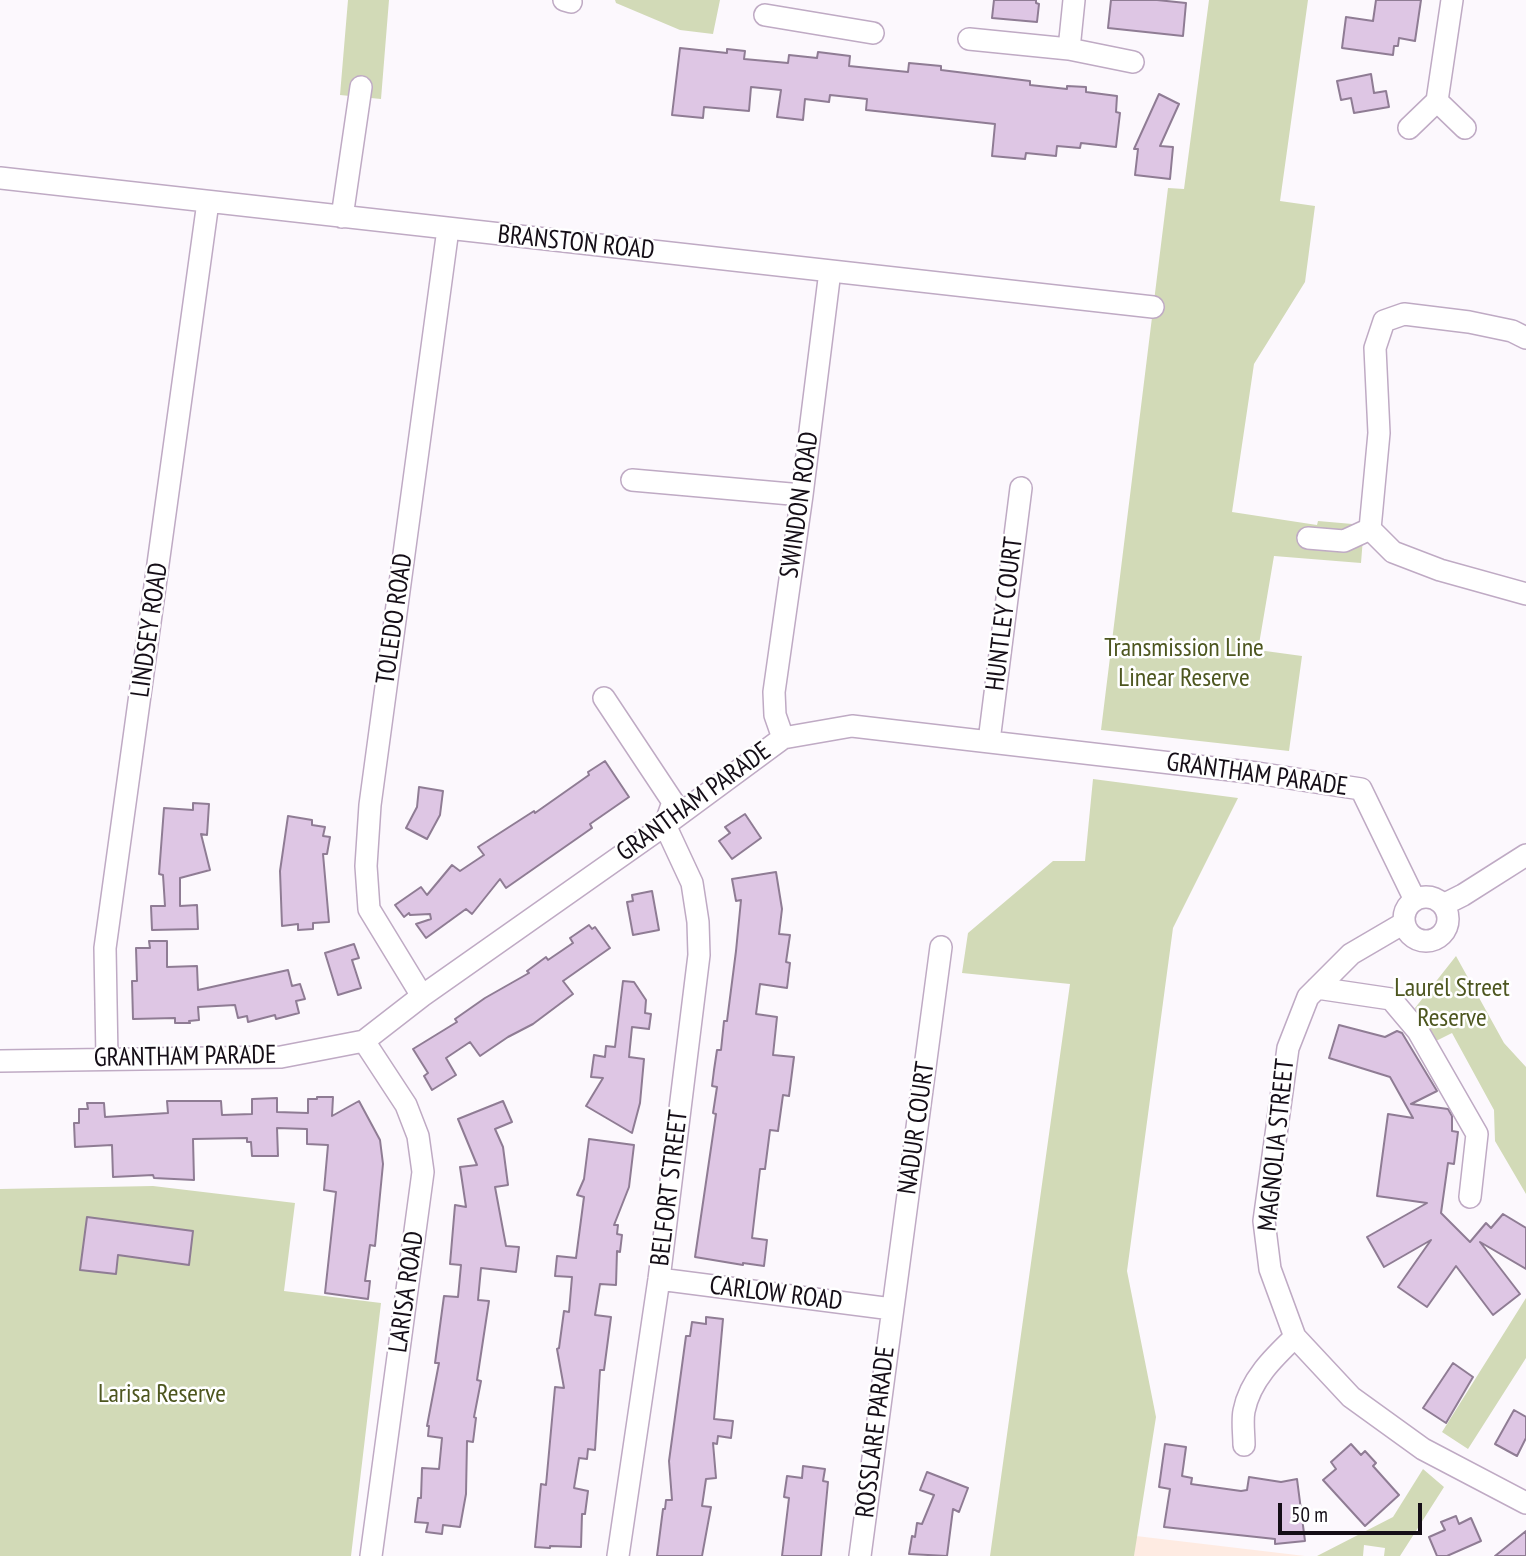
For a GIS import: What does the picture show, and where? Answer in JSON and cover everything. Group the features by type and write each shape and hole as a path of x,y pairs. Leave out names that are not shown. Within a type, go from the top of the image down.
{"street":[{"path":"1069,49 1073,0"},
{"path":"1409,128 1437,101 1452,0"},
{"path":"765,15 801,10 873,33"},
{"path":"969,39 1069,49 1133,62"},
{"path":"342,217 361,87"},
{"path":"1437,101 1465,128"},
{"name":"BRANSTON ROAD","path":"0,178 1153,307"},
{"name":"LINDSEY ROAD","path":"107,1058 105,948 208,202"},
{"name":"TOLEDO ROAD","path":"422,996 369,909 366,866 370,805 448,229"},
{"name":"SWINDON ROAD","path":"783,738 775,715 774,692 830,271"},
{"path":"1370,529 1379,433 1376,348 1384,321 1404,314 1469,322 1512,331 1526,338"},
{"path":"632,480 802,495"},
{"name":"HUNTLEY COURT","path":"989,741 1021,488"},
{"path":"1308,538 1344,541 1370,529"},
{"path":"1370,529 1393,552 1440,570 1526,595"},
{"path":"604,698 673,802 665,825"},
{"name":"GRANTHAM PARADE","path":"0,1061 281,1057 364,1041 422,996 665,825 783,738 852,726 1257,773 1361,789 1415,900"},
{"name":"BELFORT STREET","path":"618,1556 659,1279 699,955 698,922 692,883 665,825"},
{"path":"1443,905 1526,855"},
{"path":"1430,897 1447,911 1447,927 1437,938 1422,940 1409,933 1404,923 1407,908 1415,900 1430,897"},
{"name":"MAGNOLIA STREET","path":"1404,923 1352,954 1308,997 1288,1048 1264,1221 1270,1269 1295,1337 1351,1397 1423,1448 1526,1503"},
{"name":"NADUR COURT","path":"892,1309 941,947"},
{"path":"1317,988 1391,999 1418,1031 1477,1134 1470,1197"},
{"name":"LARISA ROAD","path":"364,1041 406,1105 418,1136 423,1172 374,1556"},
{"name":"CARLOW ROAD","path":"659,1279 892,1309"},
{"name":"ROSSLARE PARADE","path":"860,1556 892,1309"},
{"path":"1244,1445 1244,1410 1255,1383 1269,1362 1295,1337"}],"shaded area":[{"path":"1136,1536 1305,1556 1134,1556"}],"green space":[{"path":"348,0 389,0 381,99 340,95"},
{"path":"615,0 720,0 713,34 680,30 616,3"},
{"name":"Transmission Line Linear Reserve","path":"1209,0 1308,0 1280,201 1315,206 1305,282 1254,364 1232,512 1317,525 1318,521 1364,525 1361,563 1274,556 1258,650 1302,656 1289,751 1101,730 1168,188 1184,189"},
{"path":"1093,779 1238,798 1173,928 1127,1271 1156,1417 1134,1556 990,1556 1070,984 962,973 968,933 1053,861 1085,861"},
{"name":"Laurel Street Reserve","path":"1456,956 1504,1043 1526,1067 1526,1194 1495,1141 1494,1110 1452,1033 1434,1042 1415,1008"},
{"name":"Larisa Reserve","path":"153,1186 295,1203 284,1291 381,1303 351,1556 0,1556 0,1189"},
{"path":"1526,1298 1526,1358 1468,1449 1442,1432"},
{"path":"1423,1469 1444,1487 1400,1556 1384,1556 1385,1548 1364,1545 1363,1556 1317,1556 1393,1517"}],"building":[{"path":"994,0 1036,0 1039,4 1037,22 992,18"},
{"path":"1111,0 1186,3 1183,36 1108,28"},
{"path":"1376,0 1421,0 1415,41 1399,38 1393,55 1342,48 1346,17 1373,21"},
{"path":"680,48 727,53 727,49 745,51 744,59 788,63 789,55 817,58 818,52 850,56 849,66 908,72 909,63 941,66 941,70 1030,81 1030,85 1067,89 1067,86 1086,87 1086,92 1117,96 1116,112 1120,113 1116,147 1081,143 1080,148 1057,146 1056,156 1026,153 1025,159 992,156 995,124 866,110 867,99 830,95 829,102 805,99 803,120 777,117 781,90 751,87 749,111 704,107 703,118 672,115"},
{"path":"1371,74 1374,93 1386,91 1389,107 1354,113 1351,98 1341,100 1337,81"},
{"path":"1159,94 1179,104 1160,146 1173,147 1170,179 1135,175 1138,149 1134,149"},
{"path":"605,761 629,797 590,824 592,828 506,888 500,879 472,914 466,909 426,938 416,924 431,919 430,914 409,913 404,917 395,905 421,887 427,895 452,865 460,871 484,855 478,847 534,811 535,813"},
{"path":"419,787 443,791 440,815 427,839 406,828 417,807"},
{"path":"193,803 209,804 207,835 201,834 210,870 180,878 180,906 197,905 198,929 152,930 151,906 165,906 163,875 159,874 164,808 193,810"},
{"path":"745,814 761,838 732,859 719,841 730,833 725,827"},
{"path":"288,816 312,820 312,825 325,827 323,836 330,837 327,854 323,854 329,922 313,923 313,929 298,930 298,924 282,926 280,871"},
{"path":"776,872 782,909 779,934 790,935 786,962 790,963 787,988 760,984 756,1014 777,1017 773,1055 794,1057 789,1096 783,1095 778,1131 770,1130 765,1169 760,1169 752,1238 767,1240 764,1266 743,1265 695,1257 716,1114 713,1113 717,1087 712,1086 714,1070 717,1050 721,1050 724,1021 727,1021 741,900 736,901 732,879"},
{"path":"652,891 659,930 633,935 627,902 633,901 632,895"},
{"path":"589,925 592,929 595,927 610,948 563,981 573,994 533,1024 480,1056 470,1042 446,1058 456,1075 432,1090 424,1076 428,1073 413,1049 457,1022 455,1019 485,998 529,973 527,971 546,957 548,960 573,943 570,938"},
{"path":"149,941 167,941 167,967 197,966 198,990 288,970 292,986 300,984 305,999 296,1001 299,1013 276,1019 275,1015 248,1022 247,1016 238,1018 235,1005 198,1007 199,1020 189,1021 190,1023 175,1023 175,1018 133,1019 132,981 137,981 136,948 150,948"},
{"path":"354,944 359,958 352,960 361,988 338,995 325,953"},
{"path":"623,981 634,982 646,1000 645,1013 651,1014 649,1029 632,1027 629,1057 644,1059 640,1103 632,1133 586,1106 603,1078 591,1077 594,1055 605,1057 606,1046 615,1047"},
{"path":"1339,1025 1385,1037 1397,1031 1402,1033 1437,1091 1411,1104 1448,1109 1452,1116 1452,1131 1458,1132 1454,1164 1448,1163 1441,1213 1470,1242 1486,1223 1491,1228 1503,1214 1526,1228 1526,1269 1480,1242 1520,1294 1493,1315 1456,1266 1427,1307 1398,1287 1431,1240 1384,1267 1367,1237 1427,1203 1377,1196 1388,1114 1413,1118 1390,1077 1329,1058"},
{"path":"333,1097 332,1116 359,1101 380,1140 383,1164 375,1246 370,1245 365,1281 370,1281 368,1299 325,1293 336,1192 324,1190 328,1145 307,1144 307,1129 277,1128 278,1156 252,1156 251,1142 247,1142 247,1138 193,1139 194,1180 154,1178 153,1175 113,1177 112,1145 75,1147 74,1123 79,1123 79,1109 88,1109 87,1103 104,1103 105,1117 168,1113 167,1101 221,1101 222,1115 252,1114 252,1099 277,1098 277,1112 308,1113 308,1099"},
{"path":"503,1101 512,1122 495,1129 503,1147 508,1185 495,1187 506,1246 519,1247 516,1272 481,1268 478,1300 489,1301 477,1380 481,1381 474,1417 473,1442 467,1441 466,1494 460,1527 443,1525 442,1534 426,1532 428,1523 415,1522 418,1498 421,1498 422,1468 439,1469 442,1438 428,1436 427,1426 439,1363 435,1363 444,1296 458,1297 461,1265 450,1264 455,1205 466,1207 460,1167 477,1165 458,1119"},
{"path":"589,1139 634,1145 629,1187 614,1225 618,1225 617,1234 622,1235 620,1252 617,1251 616,1285 600,1284 595,1315 611,1317 604,1370 600,1370 595,1450 588,1449 587,1459 579,1458 574,1488 588,1491 585,1514 582,1514 581,1547 535,1547 541,1484 546,1485 555,1387 564,1388 557,1349 564,1311 569,1312 572,1277 555,1276 557,1256 576,1258 584,1197 577,1195 584,1179"},
{"path":"87,1217 193,1231 189,1265 118,1255 116,1274 80,1270"},
{"path":"706,1317 723,1319 714,1419 733,1421 731,1438 718,1436 717,1444 713,1443 716,1478 706,1479 702,1506 711,1507 702,1556 657,1556 663,1509 666,1500 672,1500 669,1461 686,1336 690,1336 692,1322 706,1324"},
{"path":"1453,1363 1473,1377 1446,1423 1423,1408"},
{"path":"1514,1410 1526,1417 1526,1438 1517,1456 1495,1444"},
{"path":"1165,1444 1186,1447 1182,1476 1192,1478 1191,1484 1241,1491 1247,1490 1249,1477 1281,1482 1297,1479 1305,1541 1275,1544 1275,1539 1164,1527 1170,1489 1159,1487"},
{"path":"1351,1444 1361,1455 1365,1451 1376,1463 1373,1466 1399,1495 1365,1526 1323,1480 1336,1469 1331,1462"},
{"path":"803,1466 825,1469 823,1481 828,1482 821,1556 782,1556 789,1498 784,1497 787,1476 802,1478"},
{"path":"927,1472 968,1488 959,1512 953,1509 947,1556 909,1554 917,1523 922,1524 934,1495 920,1490"},
{"path":"1456,1516 1459,1524 1471,1518 1481,1541 1447,1556 1437,1556 1429,1537 1445,1530 1441,1522"},
{"path":"1526,1531 1526,1556 1495,1556"}]}
